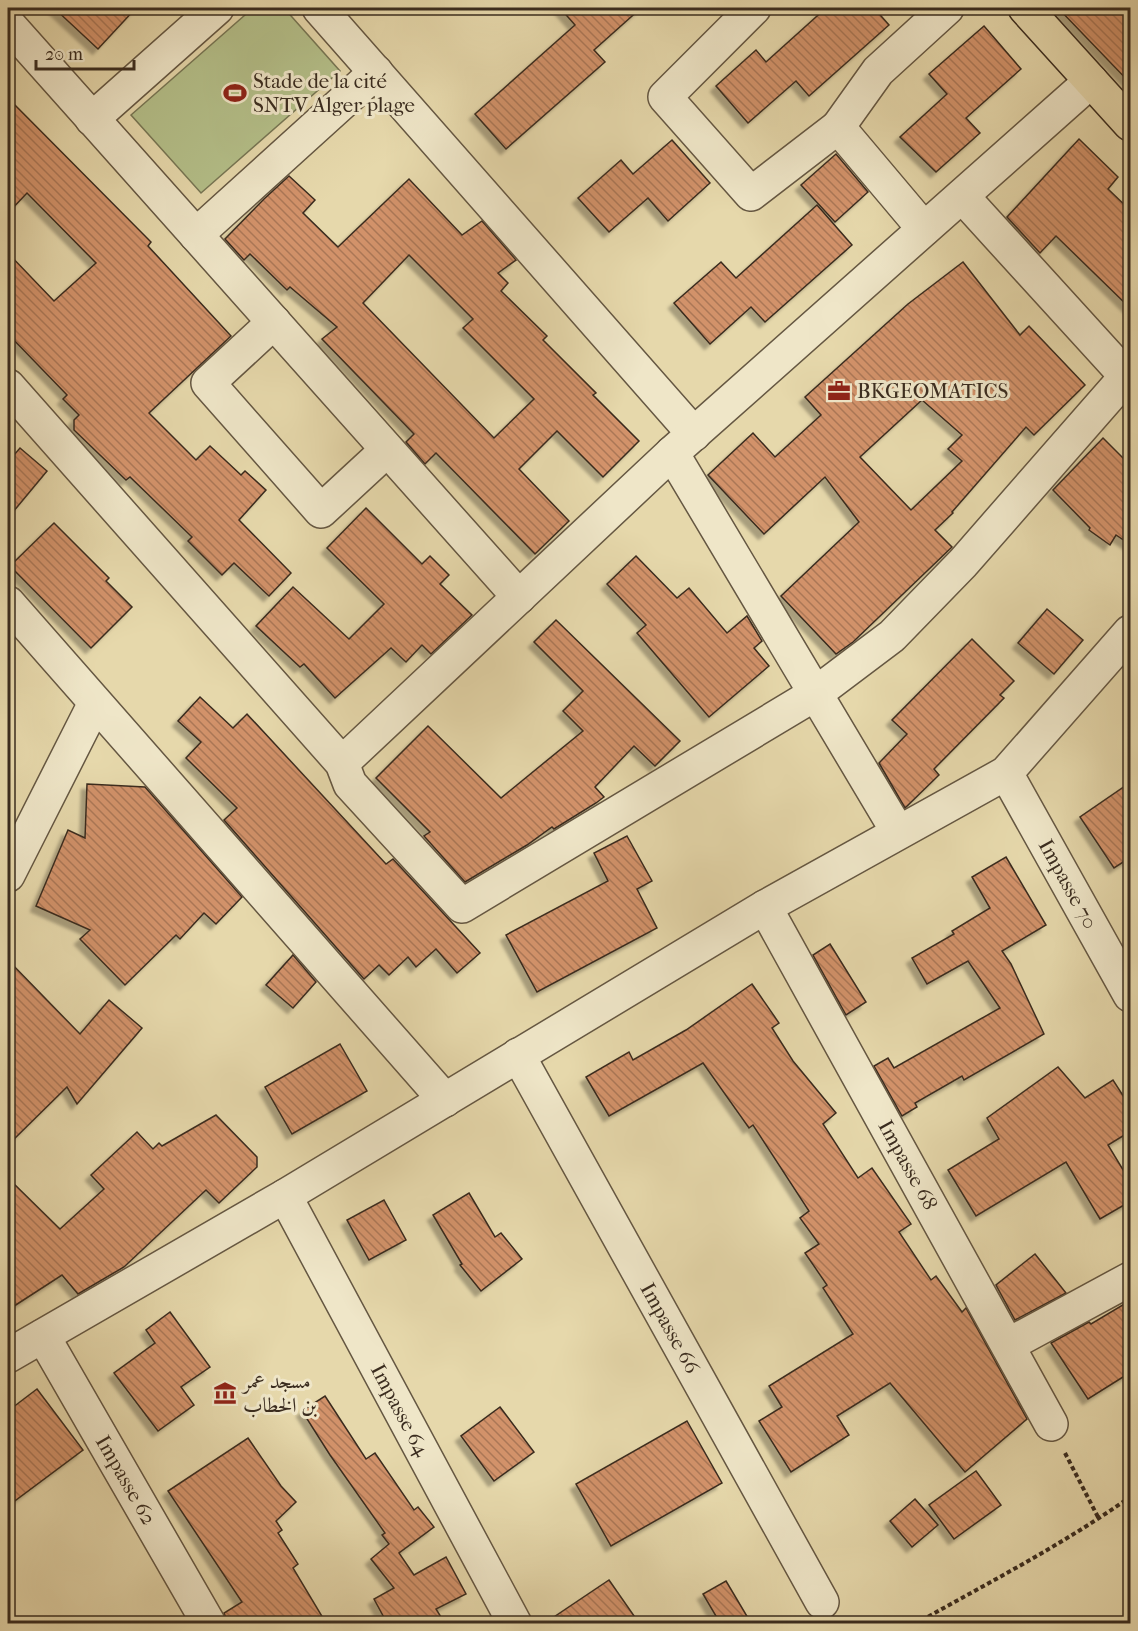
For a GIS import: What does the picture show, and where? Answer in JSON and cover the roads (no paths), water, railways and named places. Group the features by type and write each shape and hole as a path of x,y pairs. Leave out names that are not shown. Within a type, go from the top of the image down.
{"main road":[{"path":"1025,8 1131,124"}],"street":[{"path":"92,119 217,8"},
{"path":"319,8 376,72 683,444 815,694 898,832"},
{"path":"754,8 665,97 751,194 838,127 879,71 947,8"},
{"path":"8,24 519,597"},
{"path":"196,235 376,72"},
{"path":"342,763 683,444 1091,81"},
{"path":"838,127 924,229"},
{"path":"8,386 342,763 350,784 462,906 815,694 892,636 963,563 1128,374 962,196"},
{"path":"274,322 208,383 321,512 387,450"},
{"path":"8,603 444,1100"},
{"path":"8,1356 285,1196 765,907 1006,773 1131,632"},
{"path":"8,875 95,703"},
{"name":"Impasse 70","path":"1006,773 1131,995"},
{"name":"Impasse 68","path":"765,907 1051,1424"},
{"name":"Impasse 66","path":"519,1055 822,1602"},
{"name":"Impasse 64","path":"285,1196 516,1623"},
{"path":"1008,1345 1131,1280"},
{"name":"Impasse 62","path":"43,1336 209,1623"}],"place":[{"name":"Stade de la cité SNTV Alger plage","path":"235,93"},
{"name":"BKGEOMATICS","path":"839,391"},
{"name":"مسجد عمر بن الخطاب","path":"225,1393"}]}
